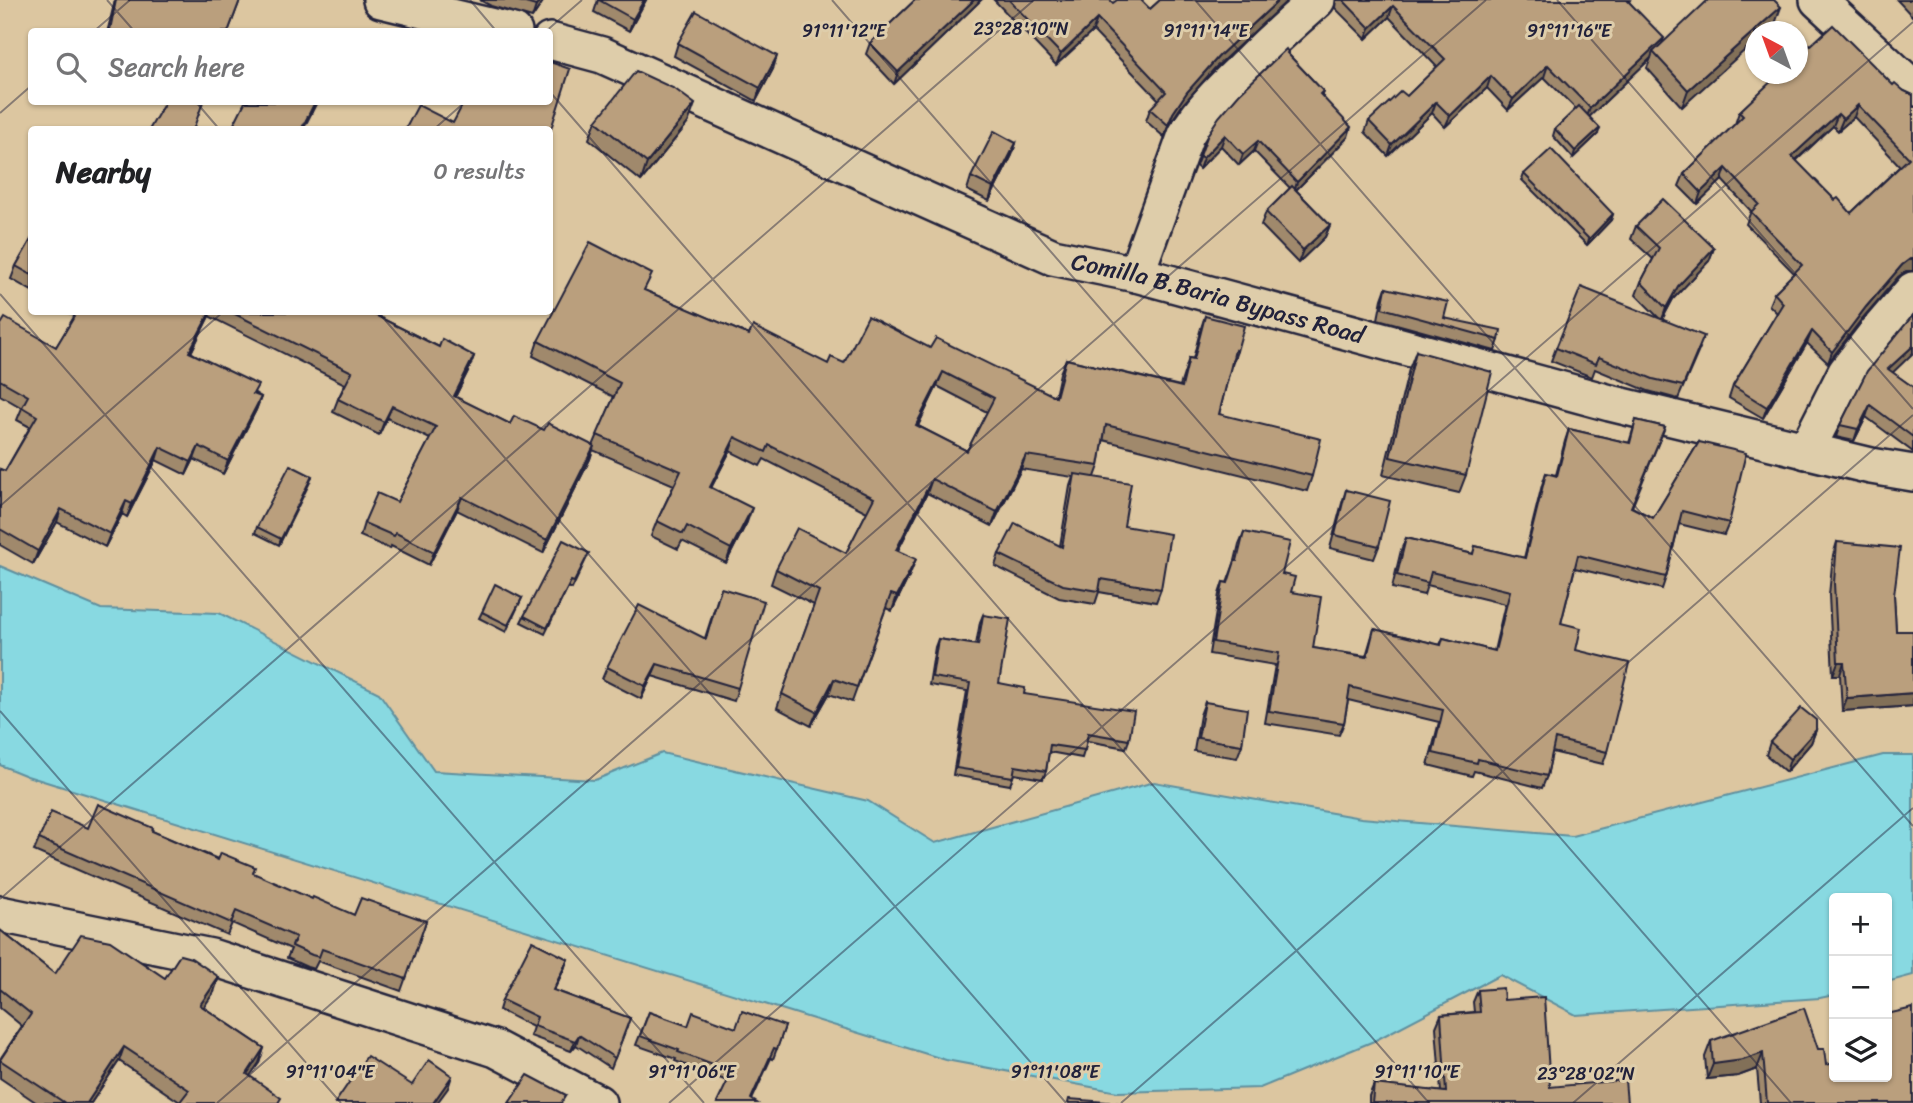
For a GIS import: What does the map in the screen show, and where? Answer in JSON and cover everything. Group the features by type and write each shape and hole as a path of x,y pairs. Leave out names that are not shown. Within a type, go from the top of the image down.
{"street":[{"path":"381,0 497,28"},
{"path":"1136,275 1186,135 1195,120 1206,104 1317,0"},
{"path":"1818,0 1913,88"},
{"name":"Comilla B.Baria Bypass Road","path":"553,42 602,55 1053,257 1136,275 1610,403 1871,466 1913,472"},
{"path":"1805,450 1846,372 1913,290"},
{"path":"0,914 224,961 496,1049 598,1103"}],"water":[{"path":"0,566 101,609 219,613 379,693 434,771 595,780 662,753 868,801 935,843 1154,782 1361,818 1572,836 1883,755 1913,755 1913,975 1892,981 1892,893 1829,893 1829,996 1576,1015 1500,975 1374,1041 1260,1088 1118,1092 946,1060 27,776 0,765"}],"building":[{"path":"116,0 240,0 230,28 110,28"},
{"path":"515,0 540,0 536,6"},
{"path":"599,0 644,0 633,19"},
{"path":"915,0 974,0 898,72 870,43"},
{"path":"1009,0 1110,0 1113,3 1117,0 1141,0 1150,9 1160,0 1279,0 1219,56 1187,92 1168,125 1150,109 1166,92 1097,19 1061,54"},
{"path":"1343,0 1629,0 1664,38 1590,108 1548,65 1513,99 1491,76 1450,116 1436,102 1392,145 1369,121 1401,91 1407,96 1445,59 1393,6 1370,28"},
{"path":"1708,0 1774,0 1781,7 1765,21 1745,21 1745,39 1688,90 1653,52"},
{"path":"696,11 777,56 760,88 678,43"},
{"path":"1833,25 1893,85 1895,83 1913,95 1913,259 1902,265 1832,352 1812,331 1767,407 1733,386 1783,303 1774,293 1802,265 1751,212 1759,204 1726,168 1701,192 1684,174 1743,116 1739,112 1768,84 1808,84 1810,44","holes":["1858,105 1909,158 1851,213 1792,156 1838,114 1843,119"]},
{"path":"1286,49 1323,91 1320,94 1351,127 1297,182 1258,141 1243,154 1225,135 1203,158 1200,156 1208,134 1219,117"},
{"path":"553,63 570,69 552,126 407,126 418,105 453,123 462,105 553,105"},
{"path":"636,71 675,89 695,104 647,163 596,121"},
{"path":"163,105 202,105 194,126 151,126"},
{"path":"244,105 314,105 303,126 233,126"},
{"path":"1579,106 1600,128 1575,151 1555,129"},
{"path":"994,131 1016,143 993,188 971,177"},
{"path":"1551,149 1613,214 1589,239 1524,174"},
{"path":"1292,186 1330,225 1303,250 1266,212"},
{"path":"1663,199 1714,248 1678,286 1666,308 1641,282 1659,248 1636,226"},
{"path":"590,242 652,274 644,290 749,335 753,326 828,364 831,357 844,363 868,316 930,348 936,338 1056,397 1066,359 1182,387 1189,358 1194,359 1205,316 1244,326 1219,414 1321,439 1312,476 1106,425 1099,466 1026,455 997,512 932,479 896,550 916,559 897,596 891,594 857,687 834,679 817,712 782,694 819,591 776,569 797,528 846,553 874,498 769,445 766,452 735,437 710,487 752,508 731,549 687,526 683,534 657,521 681,471 597,435 620,383 538,341","holes":["943,372 994,398 967,451 916,425"]},
{"path":"28,245 28,273 16,266"},
{"path":"1581,287 1704,336 1683,386 1653,379 1599,357 1596,364 1556,348"},
{"path":"1386,288 1448,302 1444,318 1501,330 1499,340 1382,308"},
{"path":"75,315 208,315 189,352 258,385 253,394 261,397 228,461 199,446 191,462 160,447 132,504 126,501 110,534 61,509 38,551 0,529 0,469 5,471 37,416 22,407 28,396 0,380 0,326 5,318 56,347"},
{"path":"237,315 375,315 439,347 442,339 474,356 454,396 510,424 514,416 544,430 548,423 594,446 547,540 462,497 434,552 396,533 394,536 364,523 377,493 397,502 436,427 392,406 384,422 338,399 352,372"},
{"path":"1913,315 1913,346 1888,369 1913,387 1913,437 1870,405 1858,429 1840,425 1867,371"},
{"path":"1416,351 1492,372 1466,475 1390,457"},
{"path":"1636,420 1665,427 1631,507 1653,518 1699,442 1746,453 1729,523 1682,511 1666,577 1578,555 1561,623 1581,628 1576,650 1629,663 1607,752 1555,739 1547,776 1478,759 1477,763 1433,753 1443,710 1350,687 1344,723 1269,711 1279,653 1213,642 1223,582 1228,583 1244,532 1290,542 1282,574 1295,577 1291,592 1321,597 1313,648 1367,657 1374,629 1441,645 1443,638 1495,651 1510,591 1431,572 1428,583 1397,575 1406,538 1473,554 1475,546 1525,558 1546,473 1557,476 1569,429 1630,443"},
{"path":"290,465 312,476 281,539 257,527"},
{"path":"1075,474 1131,483 1124,526 1170,534 1161,589 1101,579 1099,591 1063,585 999,554 1015,523 1062,547"},
{"path":"1346,490 1390,501 1379,546 1335,535"},
{"path":"563,540 589,553 547,628 524,616"},
{"path":"1837,542 1900,548 1894,595 1896,631 1913,631 1913,693 1847,698 1844,662 1838,662 1834,583"},
{"path":"495,584 522,598 508,625 482,612"},
{"path":"721,588 764,601 738,688 657,664 645,686 607,667 639,605 706,639"},
{"path":"983,615 1010,619 999,683 1025,688 1024,694 1134,711 1129,740 1088,733 1085,750 1050,745 1046,771 1015,766 1013,777 956,768 970,683 932,677 938,639 978,645"},
{"path":"1205,702 1247,709 1242,745 1198,738"},
{"path":"1801,708 1816,720 1816,730 1790,759 1770,742"},
{"path":"98,804 218,860 221,853 255,867 253,873 354,915 361,898 426,921 406,979 322,949 319,957 312,955 292,946 296,937 236,911 231,923 39,839 51,812 88,828"},
{"path":"0,930 55,974 81,935 110,941 165,978 180,955 191,958 219,977 200,1005 264,1048 247,1074 281,1098 278,1103 179,1103 189,1090 124,1047 87,1103 65,1103 0,1060 31,1014 0,989"},
{"path":"532,941 568,959 553,990 630,1018 615,1058 579,1035 575,1041 534,1026 537,1017 502,1000"},
{"path":"1503,988 1504,1000 1544,997 1550,1087 1625,1080 1627,1103 1372,1103 1374,1084 1446,1092 1441,1015 1480,1012 1478,990"},
{"path":"1804,1008 1818,1049 1824,1049 1826,1065 1829,1064 1829,1082 1892,1082 1892,1013 1913,1008 1913,1103 1767,1103 1763,1053 1743,1060 1713,1064 1711,1041"},
{"path":"742,1011 785,1026 777,1049 774,1048 751,1099 757,1103 717,1103 732,1072 640,1036 649,1012 688,1026 693,1012 736,1028"},
{"path":"367,1056 412,1085 429,1060 452,1076 433,1103 335,1103"},
{"path":"528,1075 566,1095 561,1103 509,1103"},
{"path":"1069,1099 1119,1103 1068,1103"}]}
